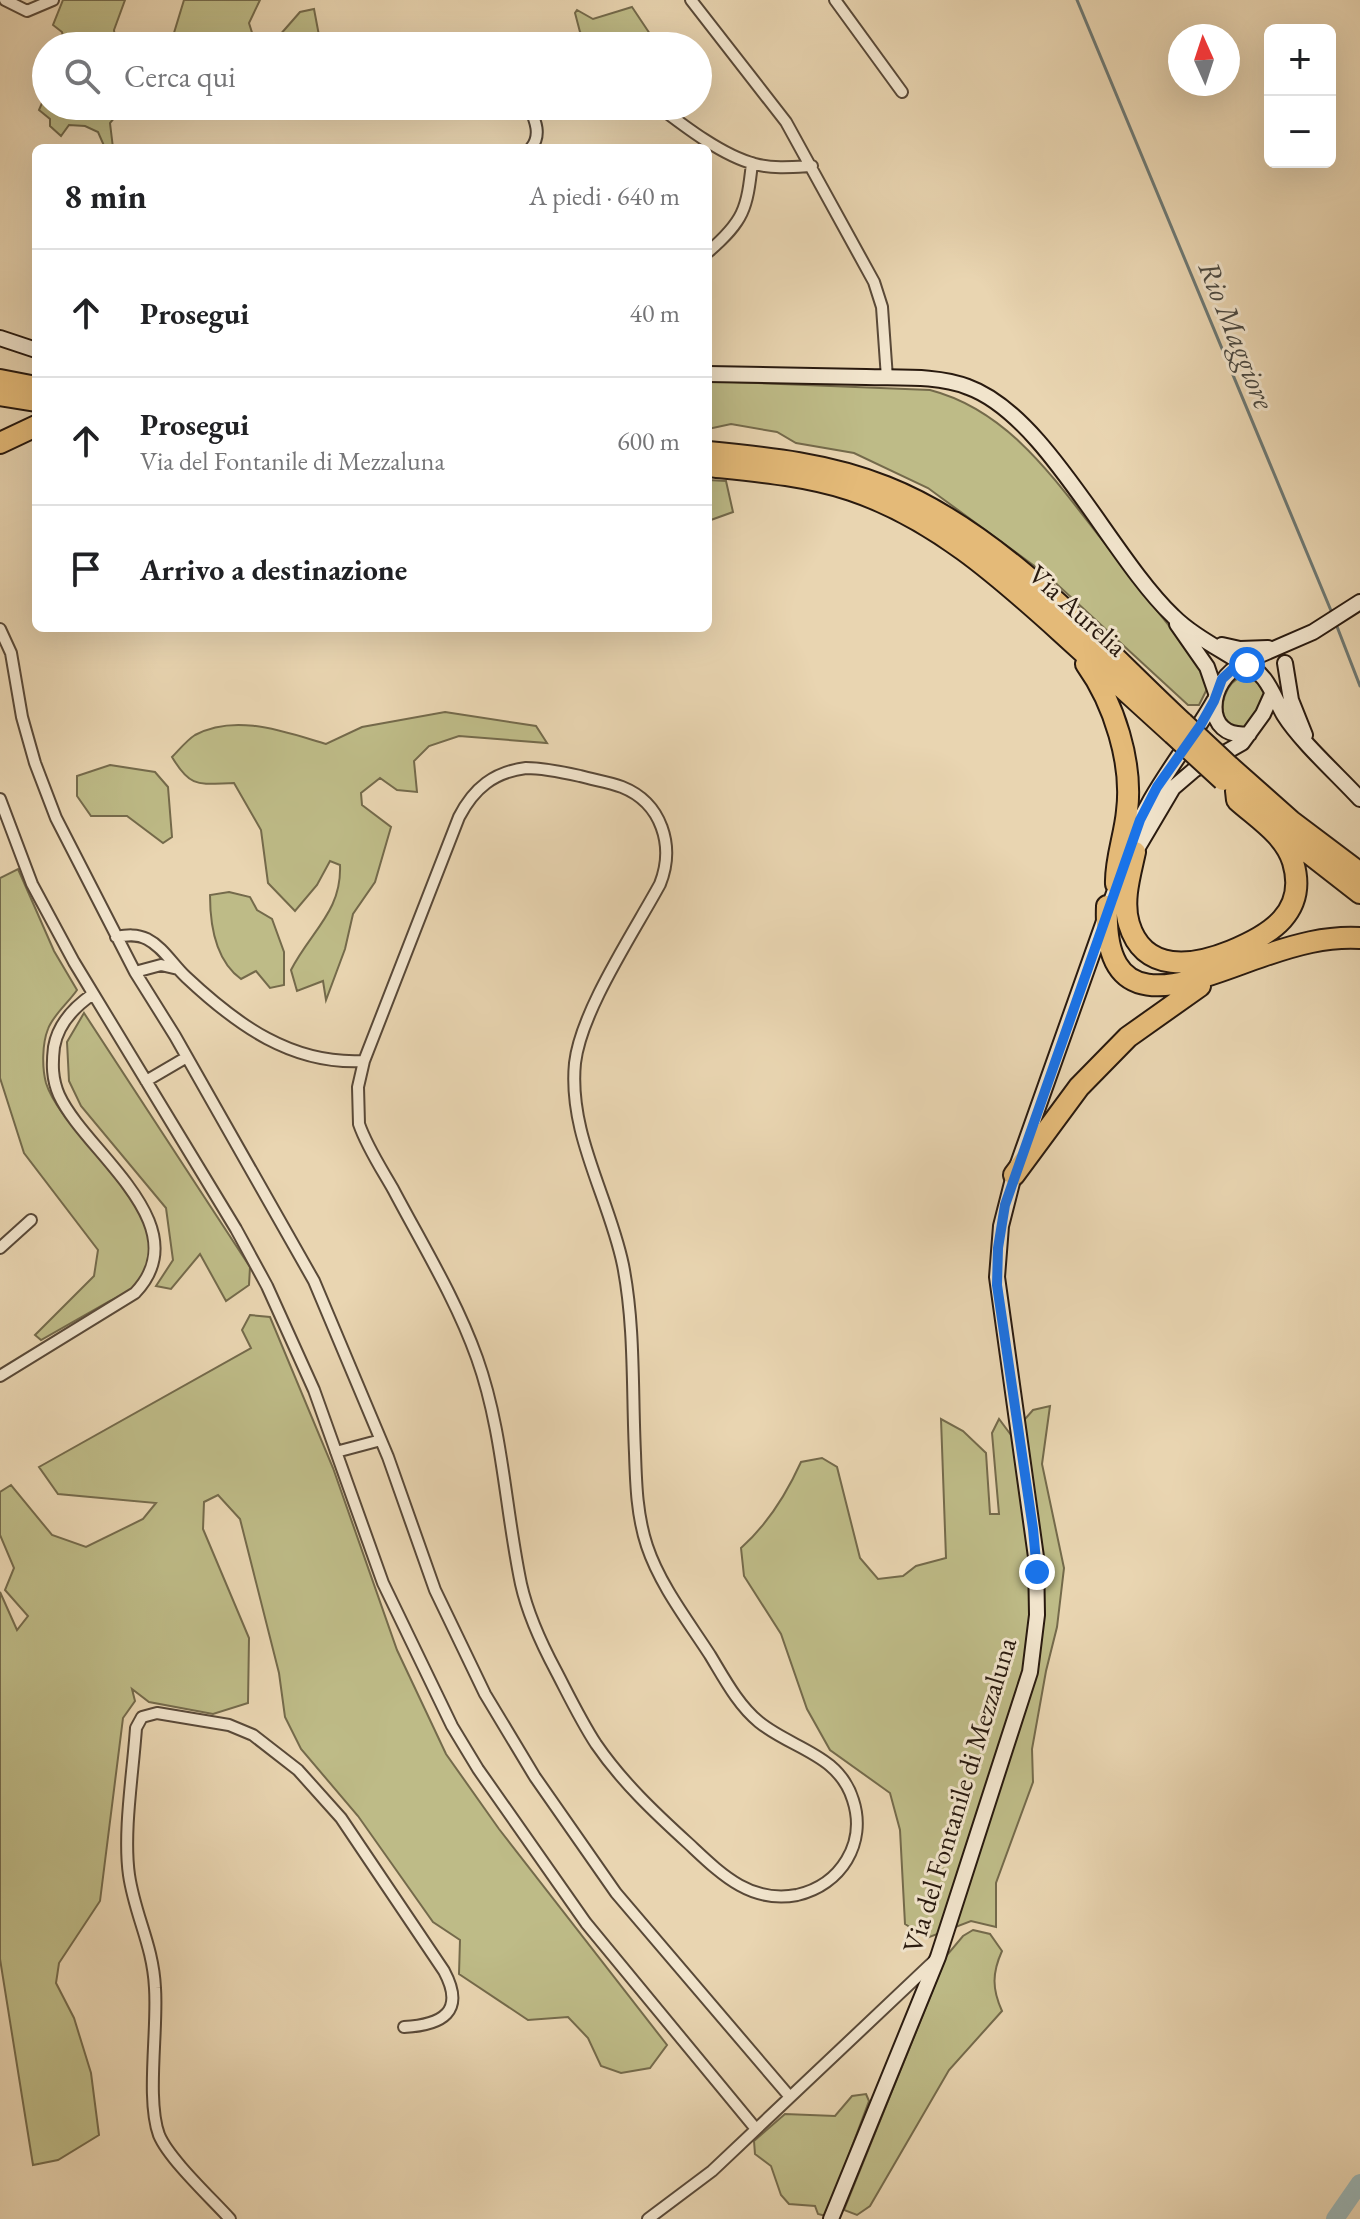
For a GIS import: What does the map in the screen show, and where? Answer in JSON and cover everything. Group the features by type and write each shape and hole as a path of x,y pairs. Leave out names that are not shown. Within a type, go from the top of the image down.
{"highway":[{"path":"0,380 32,386"},
{"path":"0,395 32,400"},
{"path":"0,443 32,428"},
{"name":"Via Aurelia","path":"712,452 792,461 835,470 886,487 932,509 989,546 1025,575 1283,833 1360,893"},
{"name":"Via Aurelia","path":"712,467 805,479 849,490 882,502 924,524 960,547 1178,728"},
{"path":"1035,608 1042,621 1091,672 1112,712 1129,791 1116,884"},
{"path":"1130,858 1127,916 1133,934 1148,952 1172,962 1196,963 1265,936 1281,922 1292,904 1296,882 1294,866 1285,845 1237,800 1229,779"},
{"name":"Via Aurelia","path":"1229,779 1360,873"},
{"path":"1107,906 1110,948 1117,963 1134,980 1166,987 1306,943 1360,938"},
{"path":"1014,1175 1079,1087 1128,1037 1215,974"}],"street":[{"path":"5,0 27,11 53,0"},
{"path":"691,0 786,122 878,289 887,378"},
{"path":"835,0 902,92"},
{"path":"534,120 537,139 534,144"},
{"path":"677,120 702,138 752,163 777,167 812,166"},
{"path":"712,248 743,215 752,163"},
{"path":"0,338 32,349"},
{"path":"712,374 887,378 960,384 980,392 1009,414 1047,452 1143,582 1174,617 1207,667 1215,697 1216,717 1222,727 1232,733 1249,734 1263,714 1285,663 1315,630"},
{"path":"1215,697 1225,675 1315,630 1355,605"},
{"path":"1174,617 1261,675 1290,724 1360,799"},
{"path":"0,629 11,653 26,731 45,793 78,864 135,972 314,1281 381,1440 440,1602 485,1694 519,1752 616,1893 790,2097"},
{"path":"1200,636 1233,648 1276,648"},
{"path":"1285,663 1292,704 1312,747"},
{"name":"Via del Fontanile di Mezzaluna","path":"1130,858 1131,840 1157,787 1200,726 1215,697"},
{"name":"Via del Fontanile di Mezzaluna","path":"831,2219 938,1957 1030,1672 1038,1587 1035,1543 997,1285 1001,1226 1014,1175 1116,884 1179,781 1234,748 1249,734"},
{"path":"542,768 618,785 648,805 661,822 666,837 665,870 582,1032 575,1065 576,1116 615,1233 626,1286 637,1497 646,1544 664,1581 743,1706 770,1730 830,1764 849,1789 856,1812 855,1843 839,1871 818,1887 793,1895 769,1896 753,1893 729,1881 631,1788 601,1751 578,1714 542,1644 528,1609 517,1561 496,1428 473,1347 360,1127 358,1094 364,1061 459,817 482,785 504,772 542,768"},
{"path":"0,799 32,884 93,994 257,1267 314,1390 383,1583 441,1706 465,1749 586,1923 756,2129"},
{"path":"116,937 145,938 223,1009 272,1042 321,1059 364,1061"},
{"path":"135,972 161,965 178,969"},
{"path":"0,1376 135,1293 148,1278 153,1263 154,1238 147,1215 66,1107 54,1079 53,1057 60,1027 93,994"},
{"path":"146,1081 187,1057"},
{"path":"0,1248 31,1220"},
{"path":"336,1452 381,1440"},
{"path":"230,2219 166,2147 156,2121 153,1962 128,1865 136,1728 142,1717 161,1713 242,1729 298,1770 328,1801 444,1971 451,1988 450,2009 439,2021 429,2026 404,2027"},
{"path":"648,2219 694,2186 938,1957"}],"shaded area":[{"path":"63,0 125,0 114,32 62,32 53,25"},
{"path":"184,0 260,0 249,23 252,32 174,32"},
{"path":"632,7 649,32 580,32 575,13 577,10 593,19"},
{"path":"314,9 318,32 282,32 300,12"},
{"path":"50,120 112,120 110,123 113,144 103,144 98,132 85,126 69,125 61,136 50,126"},
{"path":"712,381 930,390 959,400 985,414 1030,452 1050,474 1201,666 1209,685 1199,705 1188,705 1048,576 928,488 854,453 796,443 777,432 731,424 712,428"},
{"path":"712,480 726,481 733,512 712,520"},
{"path":"1244,676 1254,677 1264,693 1255,721 1243,729 1227,724 1223,703 1227,689"},
{"path":"445,712 536,726 547,743 459,736 429,746 414,761 417,792 397,790 380,778 361,793 362,805 391,827 375,882 353,914 345,949 326,1000 323,981 297,991 291,970 331,908 340,865 330,861 317,885 295,911 268,883 261,830 234,783 212,784 191,780 172,757 195,735 227,725 260,727 326,744 362,727"},
{"path":"110,765 155,772 168,787 172,837 163,843 127,816 91,816 77,796 77,776"},
{"path":"18,869 54,951 77,990 48,1029 43,1056 46,1083 57,1105 137,1209 148,1235 149,1261 133,1288 41,1340 35,1335 94,1276 98,1250 24,1153 0,1078 0,878"},
{"path":"229,892 250,897 257,910 272,919 284,952 284,985 270,988 256,971 241,979 220,952 213,930 210,895"},
{"path":"84,1013 250,1267 249,1285 226,1301 200,1254 171,1289 156,1286 173,1260 166,1208 81,1106 69,1081 67,1042"},
{"path":"250,1315 270,1317 333,1468 397,1650 446,1754 499,1829 667,2045 650,2068 621,2073 601,2066 588,2038 568,2017 528,2020 459,1974 460,1940 433,1922 358,1816 301,1749 285,1717 279,1673 240,1519 218,1495 204,1502 203,1529 249,1638 248,1703 213,1714 149,1702 132,1689 135,1701 123,1718 100,1901 59,1963 56,1983 74,2018 91,2073 99,2135 58,2160 33,2165 0,1959 0,1592 17,1630 28,1616 5,1590 14,1568 0,1535 0,1492 11,1485 52,1535 86,1547 143,1519 156,1503 58,1494 39,1467 251,1348 242,1330"},
{"path":"1050,1406 1042,1464 1064,1568 1057,1627 1032,1749 1033,1782 996,1883 996,1927 971,1921 927,1938 905,1924 900,1830 890,1793 830,1750 807,1709 781,1634 744,1576 741,1548 776,1508 801,1462 822,1458 837,1467 860,1558 878,1579 903,1576 916,1566 946,1558 941,1419 963,1431 986,1453 990,1514 999,1514 992,1433 999,1419 1011,1435 1033,1410"},
{"path":"973,1930 990,1934 1002,1951 994,1981 1002,2011 949,2070 870,2206 857,2215 844,2210 947,1955 963,1936"},
{"path":"866,2094 869,2101 826,2216 818,2214 815,2206 789,2204 781,2195 771,2166 755,2154 754,2141 785,2114 835,2116 852,2096"}],"waterway":[{"name":"Rio Maggiore","path":"1077,0 1332,613"},
{"name":"Rio Maggiore","path":"1336,624 1360,686"},
{"path":"1335,2219 1360,2183"}],"route":[{"path":"1037,1572 997,1285 998,1248 1005,1205 1107,906 1140,820 1157,787 1200,726 1222,679 1235,667 1247,665"}]}
